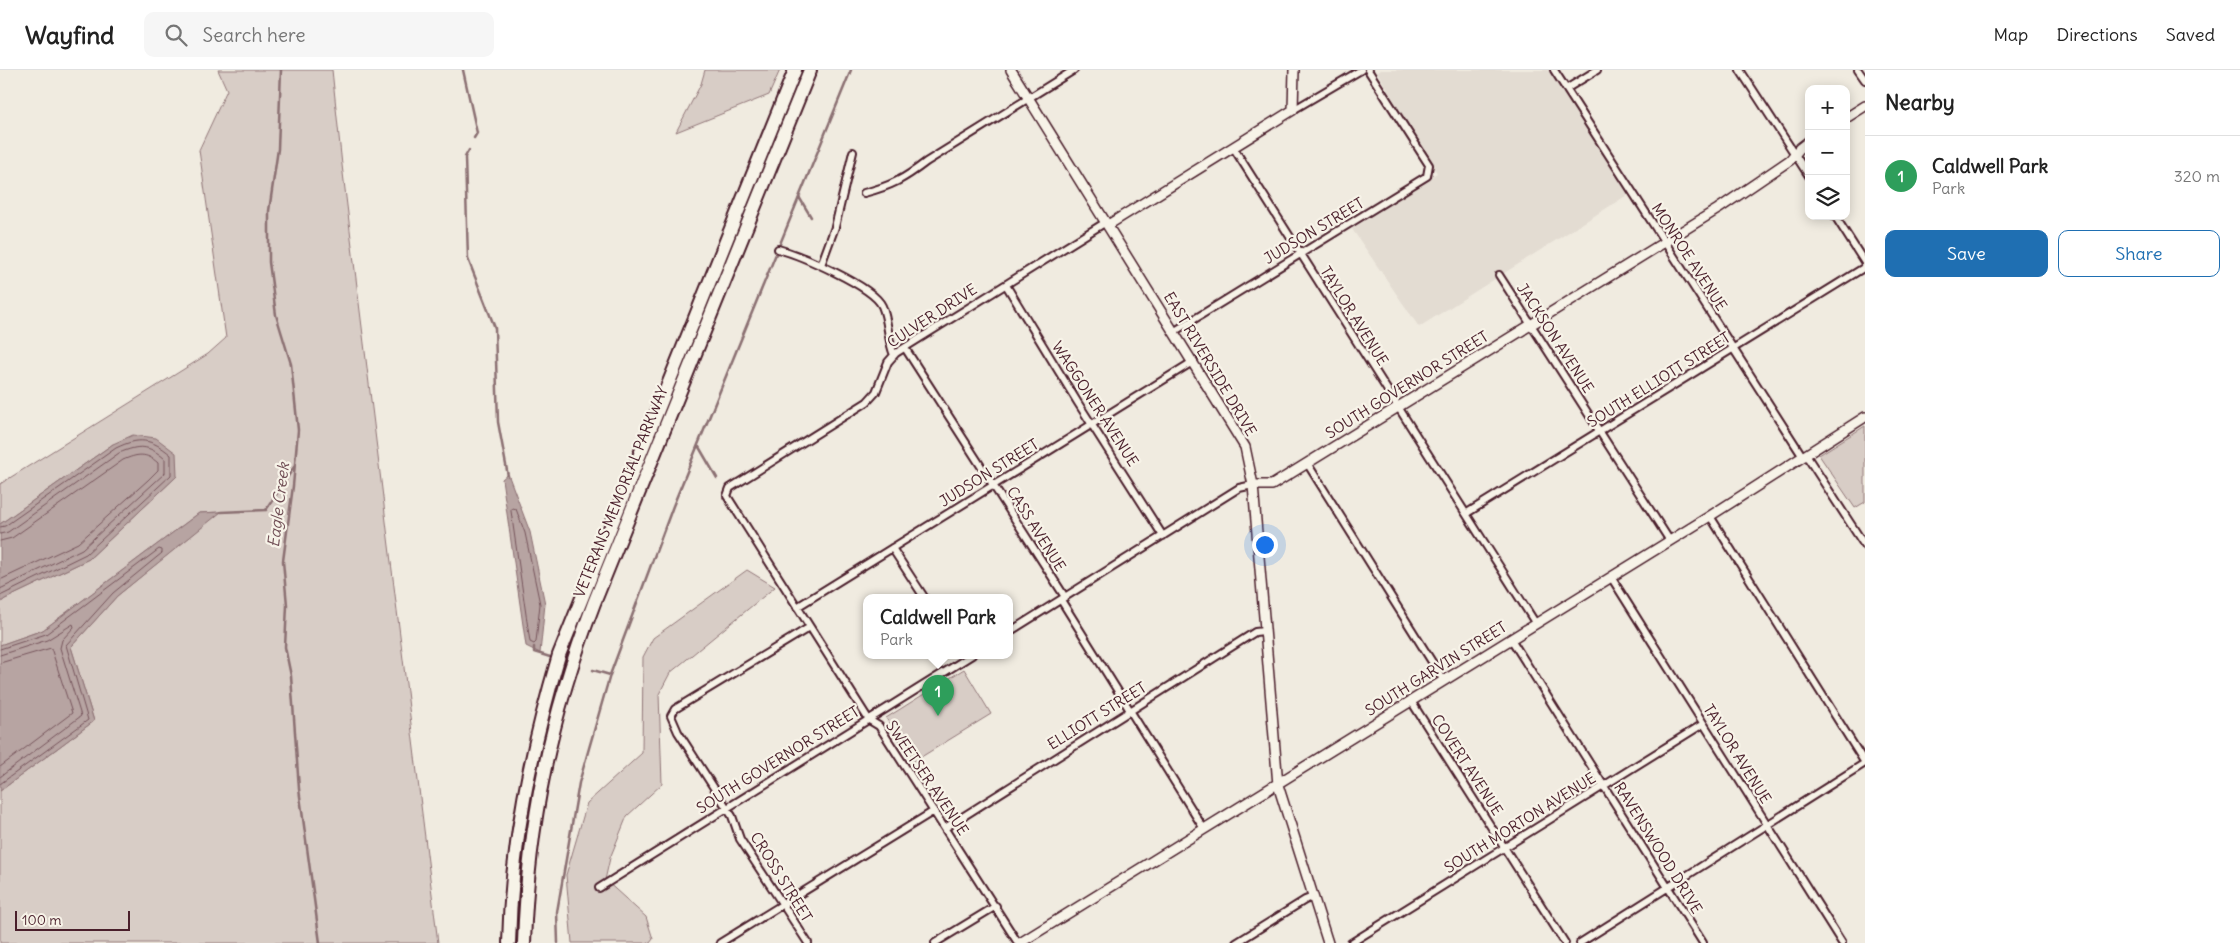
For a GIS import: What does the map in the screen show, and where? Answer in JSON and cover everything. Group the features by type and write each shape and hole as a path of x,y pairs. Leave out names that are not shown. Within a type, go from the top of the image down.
{"highway":[{"name":"VETERANS MEMORIAL PARKWAY","path":"509,943 519,821 536,735 559,655 795,70"},
{"name":"VETERANS MEMORIAL PARKWAY","path":"524,943 529,859 536,813 549,744 570,667 594,603 810,70"}],"street":[{"name":"EAST RIVERSIDE DRIVE","path":"1011,70 1194,361 1245,447 1253,485 1278,785 1328,943"},
{"path":"864,193 890,186 904,179 926,162 1074,70"},
{"path":"1293,110 1294,70"},
{"name":"CULVER DRIVE","path":"740,482 867,402 876,392 888,362 894,355 1361,70"},
{"name":"JUDSON STREET","path":"1175,331 1427,176 1430,169 1427,162 1368,70"},
{"name":"MONROE AVENUE","path":"1554,70 1733,348 1865,546"},
{"path":"1566,89 1597,70"},
{"path":"1740,70 1808,175"},
{"path":"1858,70 1865,80"},
{"path":"1850,115 1865,106"},
{"name":"SOUTH GOVERNOR STREET","path":"1013,630 1239,488 1253,485 1272,485 1307,464 1718,209 1790,160 1805,145"},
{"name":"TAYLOR AVENUE","path":"1233,147 1536,624"},
{"path":"821,265 835,227 854,152"},
{"path":"1838,220 1865,263"},
{"path":"778,249 797,254 821,265 873,296 881,304 885,316 888,342 894,355"},
{"name":"SOUTH ELLIOTT STREET","path":"1467,513 1865,267"},
{"name":"JACKSON AVENUE","path":"1499,275 1670,540"},
{"name":"WAGGONER AVENUE","path":"1006,285 1163,536"},
{"name":"CASS AVENUE","path":"905,348 993,485 1204,829"},
{"name":"JUDSON STREET","path":"798,608 1194,361"},
{"name":"SOUTH GARVIN STREET","path":"1019,943 1278,785 1710,516 1865,417"},
{"path":"1307,464 1444,681"},
{"name":"SWEETSER AVENUE","path":"740,482 727,491 729,501 868,720 878,726 1019,943"},
{"path":"1580,943 1865,763 1710,516"},
{"path":"892,548 922,594"},
{"name":"TAYLOR AVENUE","path":"1610,577 1842,943"},
{"name":"CROSS STREET","path":"808,943 740,839 726,807 672,722 672,713 674,709 810,626"},
{"name":"ELLIOTT STREET","path":"945,828 1255,632 1264,631"},
{"name":"RAVENSWOOD DRIVE","path":"1511,640 1704,943"},
{"name":"SOUTH GOVERNOR STREET","path":"599,888 868,720 959,659"},
{"name":"COVERT AVENUE","path":"1412,701 1566,943"},
{"name":"SOUTH MORTON AVENUE","path":"1351,943 1703,724"},
{"path":"720,943 934,811"},
{"path":"1236,943 1305,900 1313,897"},
{"path":"935,943 996,906"}],"shaded area":[{"path":"218,70 332,70 342,165 438,943 0,943 0,791 94,721 71,647 117,596 220,512 199,513 43,630 0,645 0,603 89,559 177,476 113,444 0,524 0,484 208,354 226,338 199,150 227,90"},
{"path":"705,70 780,70 769,95 676,132 701,84"},
{"path":"1380,70 1554,70 1632,192 1419,327 1352,229 1437,173 1377,72"},
{"path":"1865,426 1865,502 1855,508 1819,455"},
{"path":"747,570 775,587 670,673 659,694 662,784 627,816 610,858 605,880 646,917 653,939 650,943 572,943 566,875 587,803 642,753 643,657 653,638"},
{"path":"964,669 991,714 913,762 886,718"}],"water":[{"path":"133,435 156,438 176,453 177,476 89,559 0,603 0,524 113,444"},
{"path":"508,474 530,532 545,604 540,653 526,646 502,479"},
{"path":"221,512 117,596 71,647 94,721 0,791 0,645 43,630 199,513"}],"waterway":[{"name":"Eagle Creek","path":"281,70 278,149 269,211 269,262 276,315 291,364 298,430 283,561 287,605 285,647 291,676 299,789 320,943"},
{"path":"463,70 477,133 474,138"},
{"path":"558,943 557,912 579,783 610,675 673,506 851,70"},
{"path":"469,150 465,157 468,259 495,328 498,422 508,476"},
{"path":"799,197 811,217"},
{"path":"699,447 717,478"},
{"path":"221,512 266,510 294,467"},
{"path":"534,647 534,652 550,657"},
{"path":"593,670 610,675"}],"place":[{"name":"Caldwell Park","path":"938,716"}]}
